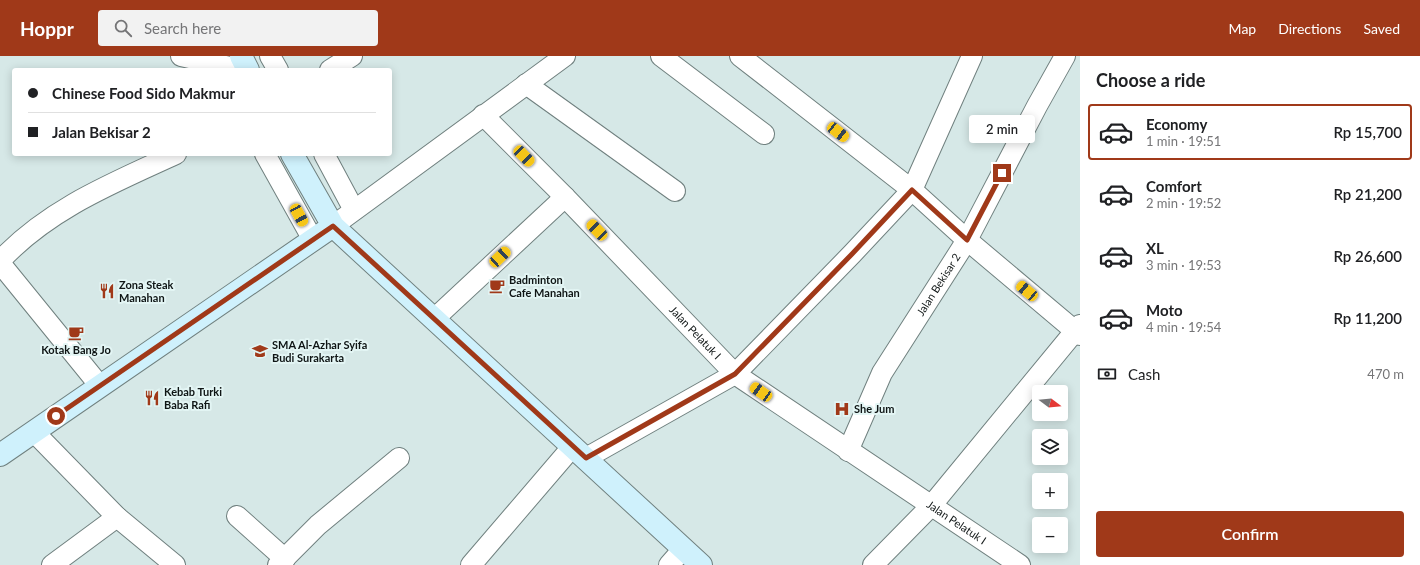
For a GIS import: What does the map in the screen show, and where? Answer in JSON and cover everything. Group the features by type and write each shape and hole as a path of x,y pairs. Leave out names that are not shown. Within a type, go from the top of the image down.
{"main road":[{"path":"242,56 247,68"},
{"path":"293,156 333,226 579,452 676,557 701,565"},
{"path":"0,455 333,226"}],"street":[{"path":"181,56 235,68"},
{"path":"270,56 277,68"},
{"path":"333,68 352,56"},
{"path":"333,226 565,56"},
{"path":"661,56 764,134"},
{"path":"740,56 912,190 967,240 1078,330 931,506 874,565"},
{"path":"471,565 579,452 735,374 912,190 972,56"},
{"name":"Jalan Bekisar 2","path":"848,451 882,372 967,240 1037,106 1065,56"},
{"path":"526,84 674,191"},
{"name":"Jalan Pelatuk I","path":"483,115 565,197 735,374 1020,565"},
{"path":"100,386 0,262 11,249 78,200 172,156"},
{"path":"266,156 313,240"},
{"path":"304,176 326,157 354,210"},
{"path":"434,319 565,197"},
{"path":"34,432 117,517 175,565"},
{"path":"237,516 281,562 318,526 399,458"},
{"path":"52,565 117,517"}],"place":[{"name":"Badminton Cafe Manahan","path":"497,286"},
{"name":"Zona Steak Manahan","path":"107,291"},
{"name":"Kotak Bang Jo","path":"76,333"},
{"name":"SMA Al-Azhar Syifa Budi Surakarta","path":"260,351"},
{"name":"Kebab Turki Baba Rafi","path":"152,398"},
{"name":"She Jum","path":"842,409"}],"route":[{"path":"56,416 333,226 586,458 735,374 912,190 967,240 1002,173"}]}
